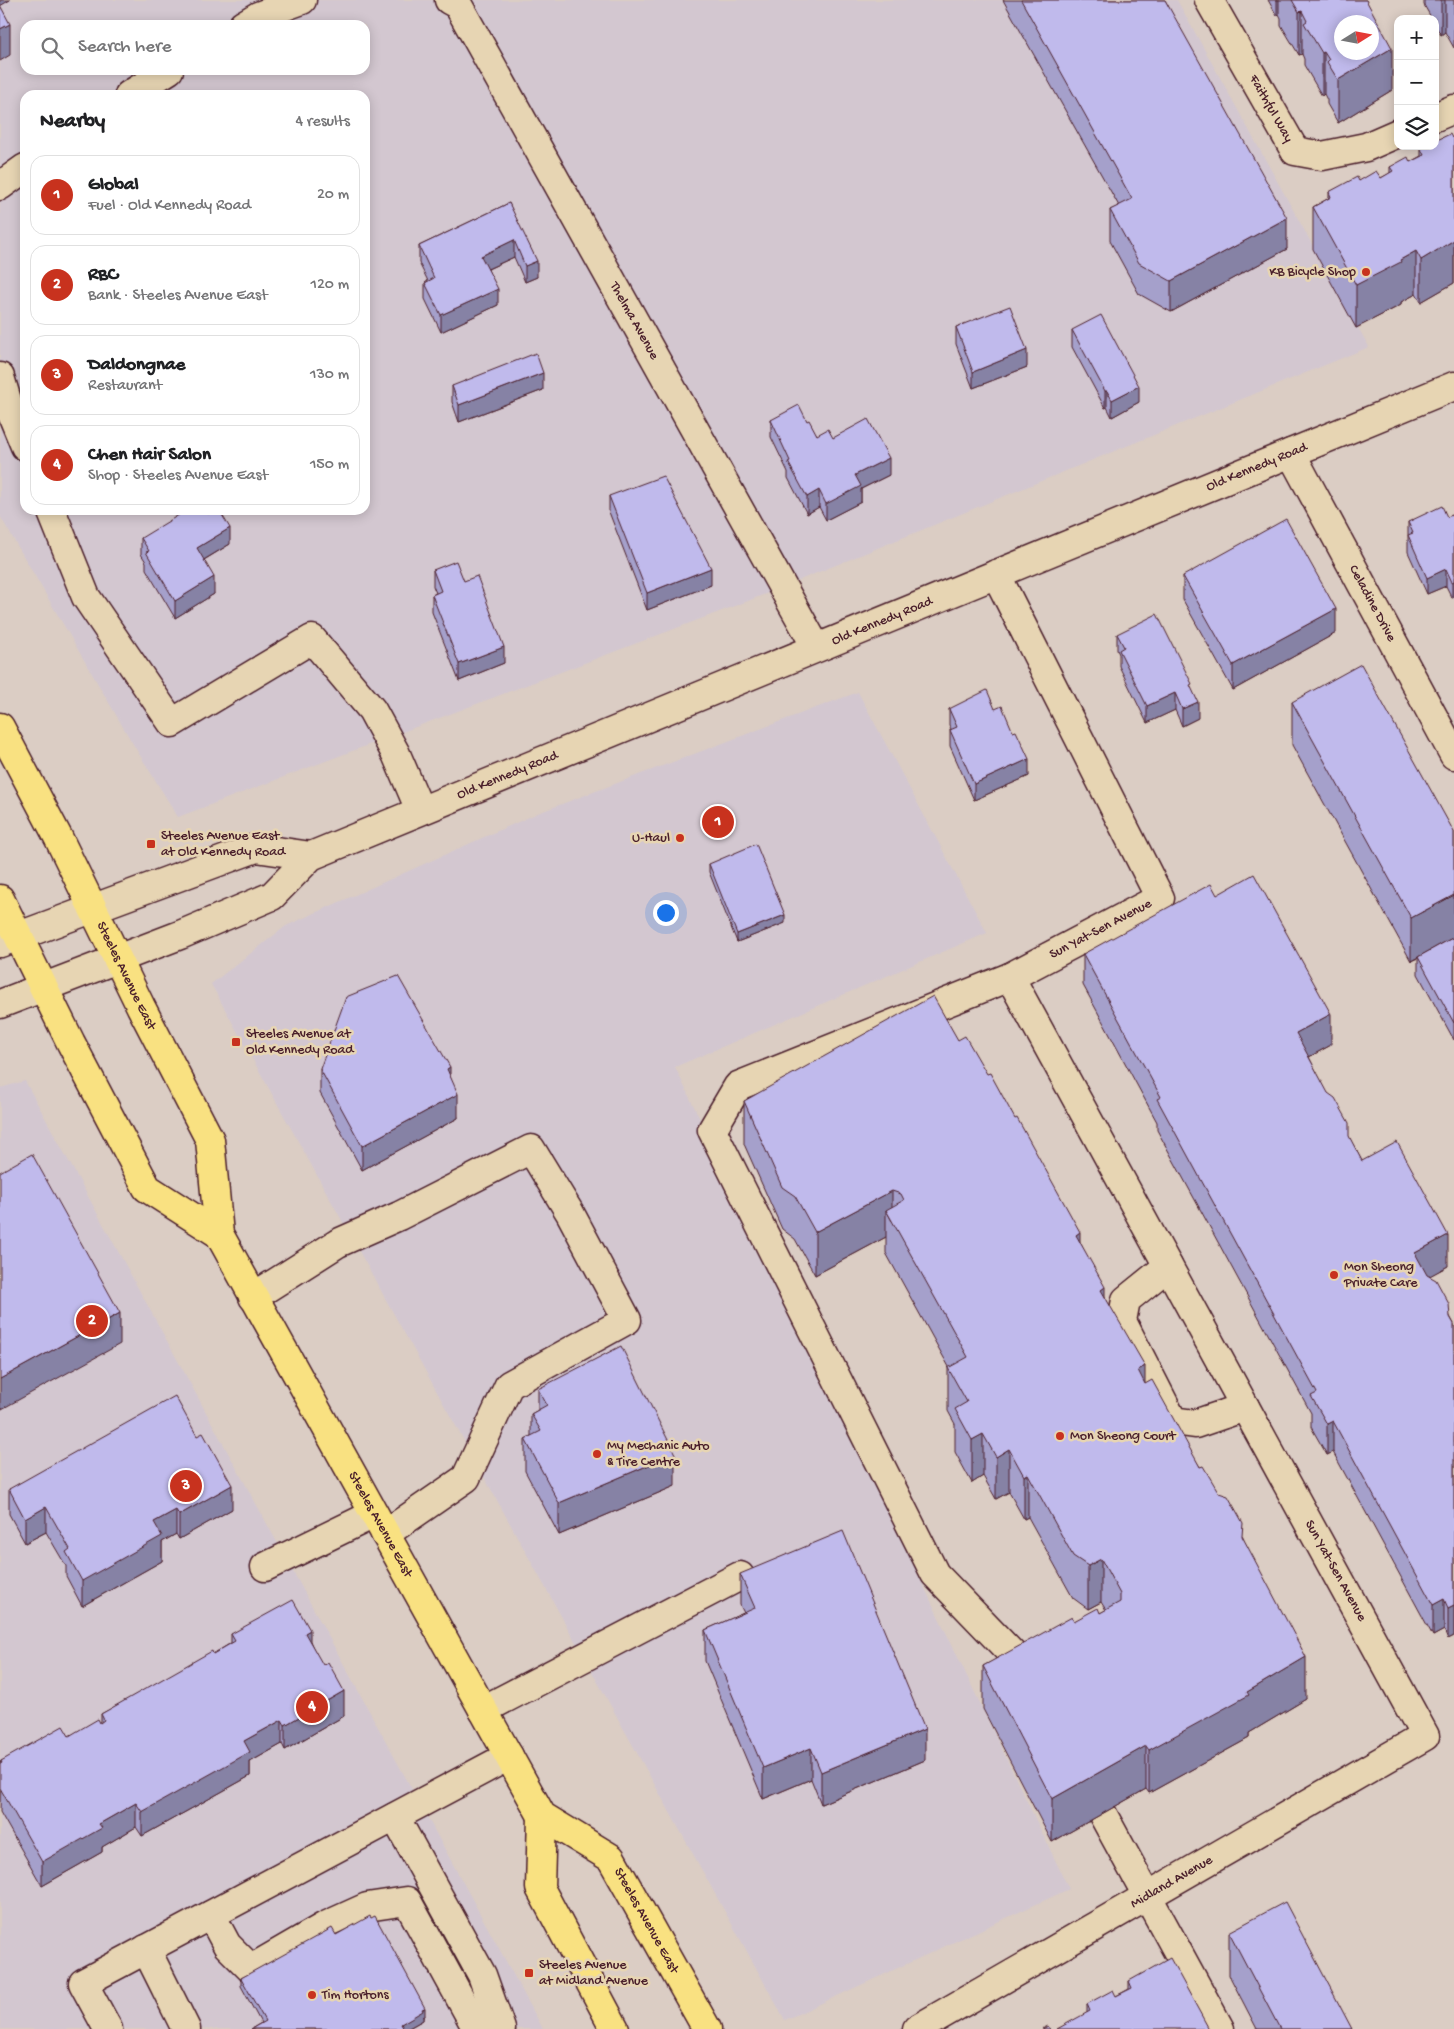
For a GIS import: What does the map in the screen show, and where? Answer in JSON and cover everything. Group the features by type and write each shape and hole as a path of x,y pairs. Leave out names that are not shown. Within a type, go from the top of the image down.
{"main road":[{"name":"Steeles Avenue East","path":"0,727 210,1140 219,1234 253,1297 542,1816 611,1858 707,2029"},
{"name":"Steeles Avenue East","path":"0,899 9,940 44,987 71,1043 147,1188 219,1234"},
{"path":"542,1816 540,1888 614,2029"}],"street":[{"path":"251,20 302,0"},
{"name":"Thelma Avenue","path":"448,0 458,5 816,648"},
{"name":"Faithful Way","path":"1209,0 1295,152 1322,156 1366,147 1394,135"},
{"path":"137,90 161,75"},
{"path":"1439,115 1454,109"},
{"path":"0,186 20,172"},
{"path":"0,377 20,434"},
{"name":"Old Kennedy Road","path":"0,1004 180,935 272,896 311,856 1454,386"},
{"name":"Celadine Drive","path":"1291,453 1454,755"},
{"path":"53,515 86,597 172,723 312,639 372,710 396,754 420,810"},
{"name":"Sun Yat-Sen Avenue","path":"996,574 1160,898 1010,977 1425,1736"},
{"path":"9,940 256,848 311,856"},
{"path":"1010,977 738,1086 712,1130 935,1574 1021,1663 1044,1706"},
{"path":"253,1297 338,1244 399,1216 531,1149 570,1213 627,1320 509,1385 466,1478 379,1524 264,1567"},
{"path":"1168,1266 1126,1300 1122,1321 1173,1422 1195,1424 1245,1407"},
{"path":"483,1710 740,1576"},
{"name":"Midland Avenue","path":"917,2029 1425,1736"},
{"path":"108,2029 83,1983 509,1756"},
{"path":"1072,1757 1220,2029"},
{"path":"396,1817 482,1975 501,2029"},
{"path":"211,1914 227,1946 251,1969 325,1926 367,1907 407,1902 477,2029"},
{"path":"146,1949 186,2029"}],"shaded area":[{"path":"0,0 1177,0 1369,347 748,601 178,817 133,744 0,516"},
{"path":"858,692 987,933 675,1067 1069,1889 785,2020 211,984 286,926 538,813"},
{"path":"25,1081 543,2029 0,2029 0,1088"}],"building":[{"path":"1021,0 1165,0 1287,218 1171,281 1139,263 1110,210 1132,199"},
{"path":"1292,0 1366,0 1374,15 1334,15 1334,60 1372,60 1338,80 1327,62 1329,60 1324,52 1322,53 1304,23 1307,21 1302,11 1299,12"},
{"path":"0,5 10,24 0,29"},
{"path":"1379,24 1392,48 1379,56"},
{"path":"1450,134 1452,138 1454,137 1454,240 1421,260 1416,251 1400,260 1401,262 1356,285 1313,207 1331,197 1329,192 1357,177 1359,181 1376,171 1381,178 1393,171 1390,167 1408,157 1410,162 1424,155 1422,150 1439,150 1439,139"},
{"path":"509,203 537,261 525,266 514,240 481,256 498,289 441,315 425,283 434,278 419,246"},
{"path":"1010,306 1027,350 973,372 956,327"},
{"path":"1101,315 1139,386 1112,400 1107,391 1105,391 1072,330"},
{"path":"536,353 543,373 459,405 452,386"},
{"path":"799,405 817,435 828,429 833,438 868,419 889,458 855,475 861,486 826,504 819,490 807,497 788,462 790,461 771,420"},
{"path":"663,476 711,568 647,593 609,496"},
{"path":"1442,506 1447,517 1452,515 1454,519 1454,581 1452,582 1446,569 1427,578 1408,535 1413,533 1408,522"},
{"path":"179,515 222,515 230,528 197,548 214,577 175,601 146,552 149,551 141,538"},
{"path":"1286,519 1336,609 1233,665 1183,576"},
{"path":"456,561 464,581 477,576 504,647 459,664 432,595 441,591 433,570"},
{"path":"1157,614 1192,684 1190,685 1198,702 1182,709 1175,693 1147,706 1119,650 1124,647 1117,634"},
{"path":"1361,664 1454,832 1454,895 1411,918 1292,702"},
{"path":"987,690 995,709 1002,706 1013,732 1016,731 1029,759 974,784 950,730 957,727 949,709"},
{"path":"756,844 785,915 737,934 709,864"},
{"name":"Mon Sheong Private Care","path":"1254,874 1331,1014 1296,1033 1328,1093 1335,1098 1349,1123 1349,1136 1362,1161 1397,1142 1448,1235 1415,1253 1427,1275 1436,1280 1449,1304 1450,1317 1454,1324 1454,1605 1448,1608 1444,1599 1433,1605 1333,1421 1327,1424 1311,1396 1317,1393 1157,1099 1161,1097 1083,954 1211,884 1217,895"},
{"path":"1454,937 1454,1023 1418,957"},
{"path":"398,976 450,1067 447,1069 458,1094 362,1146 320,1069 346,997"},
{"name":"Mon Sheong Court","path":"933,996 958,1040 965,1036 987,1074 990,1073 1015,1119 1017,1118 1080,1232 1076,1235 1105,1287 1101,1290 1145,1366 1138,1370 1145,1384 1152,1380 1200,1467 1203,1466 1219,1493 1228,1496 1243,1523 1242,1536 1306,1657 1247,1692 1249,1695 1149,1750 1146,1746 1052,1799 983,1666 1072,1617 1074,1621 1098,1608 1100,1613 1120,1602 1120,1594 1101,1559 1088,1566 1073,1556 1028,1474 1024,1476 1009,1449 996,1457 983,1434 972,1440 955,1409 967,1402 948,1368 968,1357 886,1210 904,1200 901,1194 892,1191 815,1232 795,1196 782,1187 744,1101"},
{"path":"32,1154 120,1313 0,1379 0,1172"},
{"name":"My Mechanic Auto & Tire Centre","path":"621,1346 675,1454 559,1503 525,1439 541,1431 531,1414 547,1405 538,1389"},
{"path":"175,1396 197,1436 203,1433 232,1485 179,1515 176,1510 154,1522 162,1536 82,1581 66,1552 70,1549 46,1507 25,1519 9,1489"},
{"path":"843,1531 925,1729 821,1772 811,1748 763,1768 705,1630 755,1608 740,1574"},
{"path":"293,1600 310,1630 305,1633 323,1665 328,1662 344,1691 285,1725 282,1720 244,1741 250,1752 142,1812 136,1803 99,1824 102,1828 42,1862 0,1788 1,1761 63,1726 69,1736 98,1719 100,1723 104,1720 101,1714 212,1651 213,1654 235,1641 231,1634"},
{"path":"1285,1902 1352,2029 1280,2029 1229,1932"},
{"path":"370,1916 371,1918 375,1916 425,2008 422,2009 423,2011 401,2024 404,2029 251,2029 265,2021 241,1978 332,1928 336,1935"},
{"path":"1170,1958 1209,2029 1057,2029 1090,2011 1087,2004 1113,1990 1116,1996 1132,1988 1129,1981"}],"place":[{"name":"KB Bicycle Shop","path":"1366,272"},
{"name":"Global","path":"718,822"},
{"name":"U-Haul","path":"680,838"},
{"name":"Steeles Avenue East at Old Kennedy Road","path":"151,844"},
{"name":"Steeles Avenue at Old Kennedy Road","path":"236,1042"},
{"name":"Mon Sheong Private Care","path":"1334,1275"},
{"name":"RBC","path":"92,1321"},
{"name":"Mon Sheong Court","path":"1060,1436"},
{"name":"My Mechanic Auto & Tire Centre","path":"597,1454"},
{"name":"Daldongnae","path":"186,1486"},
{"name":"Chen Hair Salon","path":"312,1707"},
{"name":"Steeles Avenue at Midland Avenue","path":"529,1973"},
{"name":"Tim Hortons","path":"312,1995"}]}
